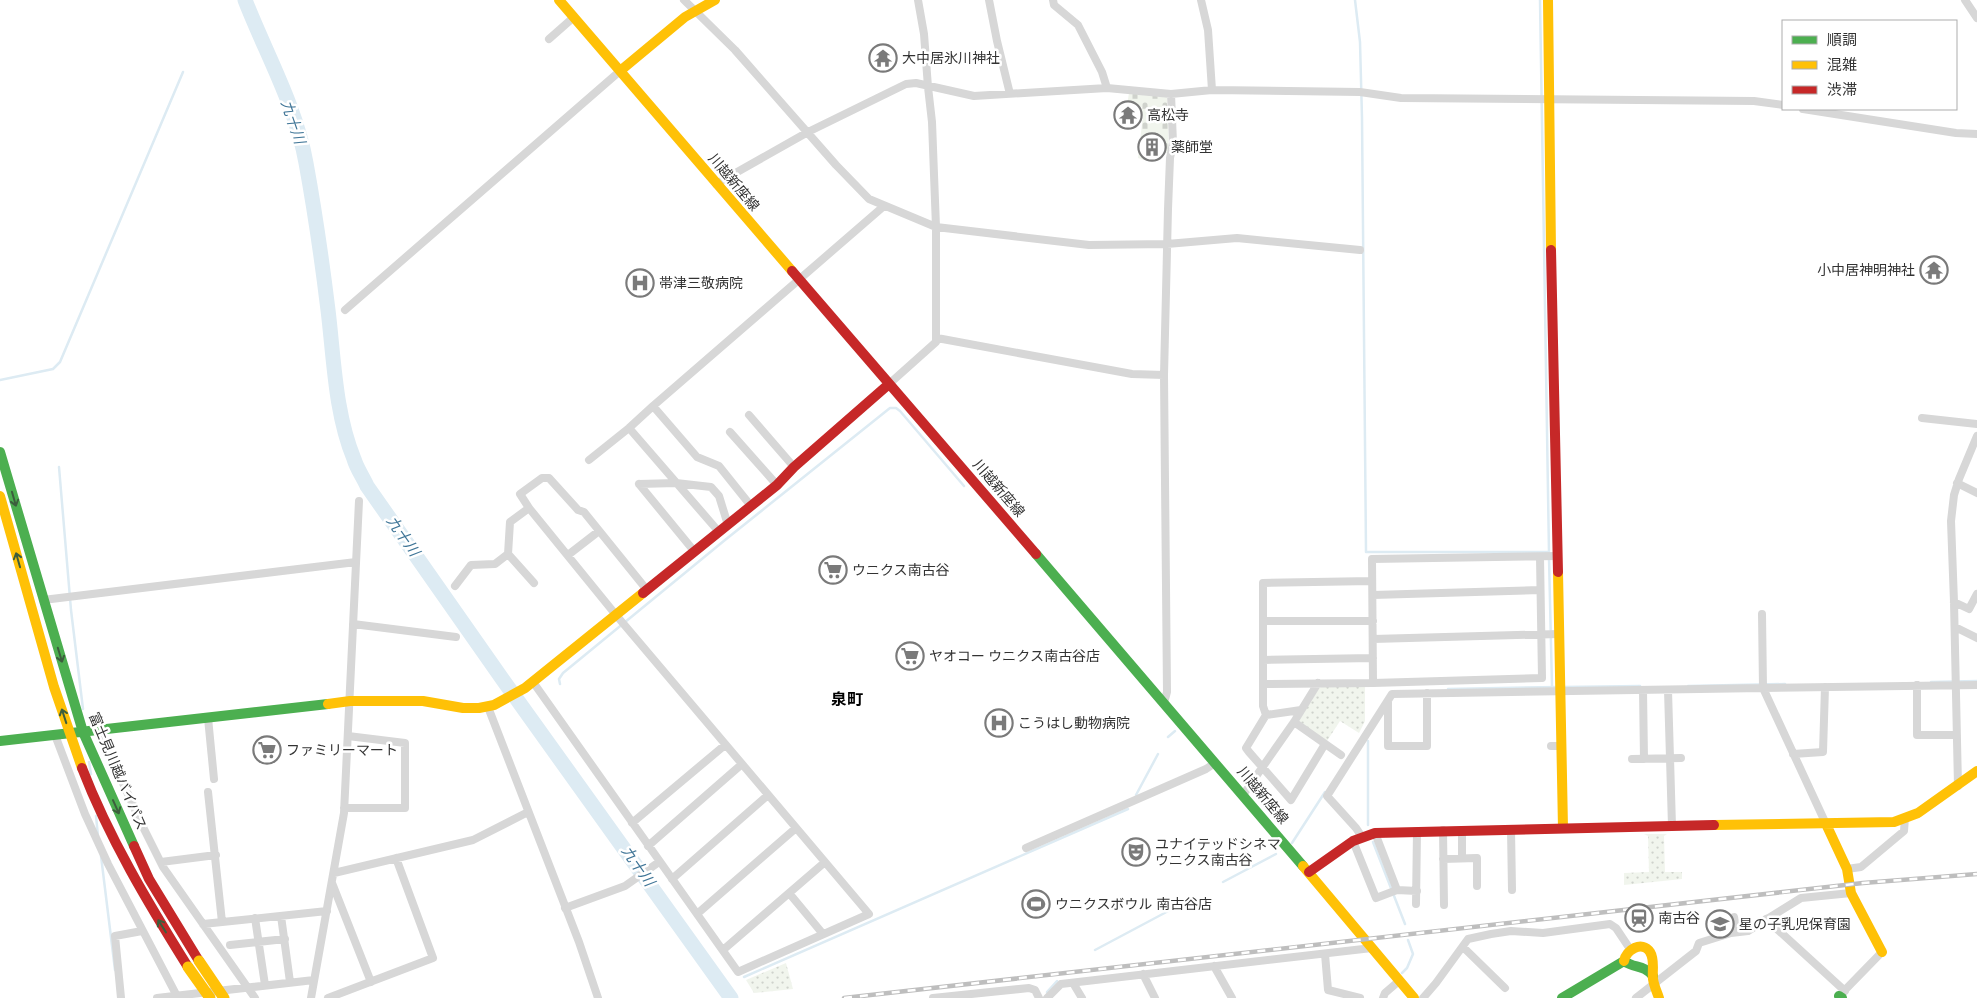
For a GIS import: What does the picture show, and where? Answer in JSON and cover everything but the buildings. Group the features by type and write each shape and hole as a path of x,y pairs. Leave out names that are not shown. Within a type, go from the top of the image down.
{"main road":[{"name":"川越新座線","path":"559,0 1216,763 1414,998"},
{"path":"620,71 685,17 715,0"},
{"path":"1548,0 1560,691 1556,746 1563,828"},
{"path":"0,741 350,701 423,701 463,708 488,707 503,701 529,685 777,485 794,467 889,384"},
{"name":"富士見川越バイパス","path":"0,452 83,732 149,879 210,998"},
{"name":"富士見川越バイパス","path":"0,496 50,672 70,734 97,802 122,854 160,923 224,998"},
{"path":"1309,872 1357,839 1375,833 1443,830 1894,822 1918,813 1977,772"},
{"path":"1826,824 1847,869 1851,892 1882,952"},
{"path":"1565,997 1624,961 1625,955 1630,950 1642,947 1648,950 1654,969 1654,979 1659,998"},
{"path":"1643,966 1648,958 1648,950"},
{"path":"1624,961 1630,966 1643,966 1647,968 1654,979"}],"street":[{"path":"684,0 735,50 836,165 869,199 936,227 1089,245 1167,244 1237,238 1360,250"},
{"path":"889,384 935,345 937,338 933,128 924,34 918,0"},
{"path":"989,0 1010,94"},
{"path":"1054,0 1054,5 1078,26 1102,72 1106,88"},
{"path":"1201,0 1208,30 1212,90"},
{"path":"1965,0 1977,18"},
{"path":"549,39 574,17"},
{"path":"345,310 620,71"},
{"path":"716,184 808,132 898,86 916,83 974,96 1106,88 1172,94 1212,90 1360,92 1402,98 1754,101 1782,105"},
{"path":"1164,703 1167,692 1164,375 1170,158 1173,143 1172,94"},
{"path":"1809,110 1956,133 1977,134"},
{"path":"588,460 629,428 884,206"},
{"path":"937,338 1132,374 1164,375"},
{"path":"653,406 697,456 719,466 751,506"},
{"path":"749,415 794,467"},
{"path":"1922,418 1977,424"},
{"path":"629,428 676,483 723,529"},
{"path":"730,432 777,485"},
{"path":"1958,786 1951,521 1958,483 1977,436"},
{"path":"529,685 632,823 738,972 869,914 616,615 529,508 520,494 542,478 549,478 578,510 584,512 647,590"},
{"path":"694,551 639,484 676,483 711,487 719,496 723,529"},
{"path":"1958,483 1977,493"},
{"path":"311,998 344,808 359,501"},
{"path":"529,508 510,522 508,554 534,583"},
{"path":"568,555 599,531"},
{"path":"455,586 471,565 494,564 508,554"},
{"path":"1373,683 1372,558 1557,556"},
{"path":"1263,684 1542,678 1540,557"},
{"path":"44,600 356,562"},
{"path":"1266,716 1263,706 1263,584 1372,581"},
{"path":"1372,595 1540,590"},
{"path":"1954,602 1969,609 1977,594"},
{"path":"1762,614 1763,688 1826,824"},
{"path":"1263,621 1373,621"},
{"path":"353,624 456,637"},
{"path":"1955,627 1977,638"},
{"path":"1373,639 1558,634"},
{"path":"1263,660 1373,658"},
{"path":"1243,795 1294,722 1318,683"},
{"path":"1417,891 1397,890 1376,898 1357,839 1356,828 1327,796 1392,694 1956,683 1977,685"},
{"path":"1917,685 1917,735 1957,735"},
{"path":"1793,754 1823,752 1825,687"},
{"path":"1643,690 1644,759"},
{"path":"1668,690 1672,826"},
{"path":"1388,700 1388,746 1428,746 1427,693"},
{"path":"488,707 598,998"},
{"path":"1301,710 1266,716 1246,748 1291,800 1325,744"},
{"path":"208,718 214,779"},
{"path":"1294,722 1342,755"},
{"path":"99,731 161,862 255,998"},
{"path":"55,735 85,814 142,931 177,997"},
{"path":"344,808 405,808 405,742 348,736"},
{"path":"632,823 726,745"},
{"path":"1632,759 1681,758"},
{"path":"1026,848 1216,763"},
{"path":"648,846 742,764"},
{"path":"208,792 222,922"},
{"path":"672,879 768,795"},
{"path":"334,873 473,840 528,812"},
{"path":"1847,869 1861,867 1904,832 1905,818"},
{"path":"697,914 796,828"},
{"path":"1511,829 1512,890"},
{"path":"1443,830 1444,905"},
{"path":"1462,830 1462,858"},
{"path":"1416,904 1417,832"},
{"path":"1375,833 1397,890"},
{"path":"161,862 216,855"},
{"path":"328,998 434,958 396,858"},
{"path":"1443,858 1477,858 1477,886"},
{"path":"565,908 625,886 660,862"},
{"path":"723,950 825,862"},
{"path":"332,883 371,982"},
{"path":"1636,998 1654,979 1696,951 1699,943 1748,931 1801,898 1851,892"},
{"path":"789,893 823,934"},
{"path":"203,924 327,911"},
{"path":"281,916 290,982"},
{"path":"1734,917 1738,932"},
{"path":"255,918 265,985"},
{"path":"1766,920 1841,996 1882,952"},
{"path":"1423,998 1468,939 1511,931 1543,933 1610,924 1616,928 1630,950"},
{"path":"121,998 115,936 142,931"},
{"path":"230,945 285,939"},
{"path":"933,998 1029,988 1035,990 1041,998 1061,984 1372,948"},
{"path":"1463,948 1504,988"},
{"path":"1325,954 1328,990 1360,998"},
{"path":"1214,966 1232,998"},
{"path":"1143,974 1155,998"},
{"path":"157,998 314,980"},
{"path":"1383,998 1385,992 1399,981"},
{"path":"1073,983 1082,998"}],"green space":[{"path":"1129,93 1167,97 1169,153 1165,153 1164,140 1146,139 1144,160 1138,158 1143,115 1140,114 1142,107 1127,105"},
{"path":"1323,686 1365,686 1365,721 1359,733 1340,721 1327,741 1300,724 1299,720 1319,688"},
{"path":"1644,834 1667,834 1664,836 1665,872 1682,872 1682,879 1624,885 1624,873 1649,872 1648,836"},
{"path":"786,963 793,989 754,993 746,980"}],"waterway":[{"name":"九十川","path":"245,0 288,101 301,142 321,255 339,405 358,470 367,486 503,680 731,998"},
{"path":"1355,0 1360,42 1362,118 1366,552 1549,552"},
{"path":"1540,0 1549,553"},
{"path":"0,380 53,369 60,362 183,72"},
{"path":"560,684 559,679 563,673 890,408 896,408 900,411 964,486"},
{"path":"59,467 71,610 83,709"},
{"path":"1549,558 1552,687"},
{"path":"1931,682 1977,681"},
{"path":"1688,686 1785,684"},
{"path":"1563,687 1640,686"},
{"path":"1448,689 1558,687"},
{"path":"1168,737 1175,731"},
{"path":"1368,741 1368,825"},
{"path":"1136,795 1158,754"},
{"path":"89,762 91,774"},
{"path":"1292,843 1325,792"},
{"path":"744,977 1128,809"},
{"path":"96,816 98,836"},
{"path":"1373,842 1405,924"},
{"path":"1223,882 1276,854"},
{"path":"101,856 115,970"},
{"path":"1095,950 1189,900"},
{"path":"1402,973 1407,968 1413,954 1408,940"},
{"path":"1047,992 1057,981"}],"railway":[{"path":"844,998 1863,883 1977,874"}],"traffic: fast":[{"path":"0,452 83,732 134,846"},
{"path":"1036,554 1303,866"},
{"path":"0,741 328,704"},
{"path":"1624,961 1646,970 1653,976"},
{"path":"1562,998 1624,961"}],"traffic: slow":[{"path":"559,0 792,271"},
{"path":"620,71 685,17 715,0"},
{"path":"1548,0 1551,250"},
{"path":"0,496 54,687 82,768"},
{"path":"1558,572 1563,828"},
{"path":"328,704 350,701 423,701 463,708 479,708 494,705 525,688 643,593"},
{"path":"1714,825 1894,822 1918,813 1977,771"},
{"path":"1826,824 1847,869 1851,893 1882,952"},
{"path":"1303,866 1414,998"},
{"path":"1624,961 1631,950 1639,947 1647,948 1652,955 1653,982 1659,998"},
{"path":"199,961 224,998"},
{"path":"188,967 210,998"}],"traffic: jam":[{"path":"1551,250 1558,572"},
{"path":"792,271 1036,554"},
{"path":"643,593 777,485 794,467 889,384"},
{"path":"82,768 117,845 188,967"},
{"path":"1309,872 1353,841 1375,833 1714,825"},
{"path":"134,846 149,879 199,961"}],"place":[{"name":"大中居氷川神社","path":"883,58"},
{"name":"高松寺","path":"1128,115"},
{"name":"薬師堂","path":"1152,147"},
{"name":"小中居神明神社","path":"1934,270"},
{"name":"帯津三敬病院","path":"640,283"},
{"name":"ウニクス南古谷","path":"833,570"},
{"name":"ヤオコー ウニクス南古谷店","path":"910,656"},
{"name":"こうはし動物病院","path":"999,723"},
{"name":"ファミリーマート","path":"267,750"},
{"name":"ユナイテッドシネマ ウニクス南古谷","path":"1136,852"},
{"name":"ウニクスボウル 南古谷店","path":"1036,904"},
{"name":"南古谷","path":"1639,918"},
{"name":"星の子乳児保育園","path":"1720,924"}],"district":[{"name":"泉町","path":"847,699"}]}
